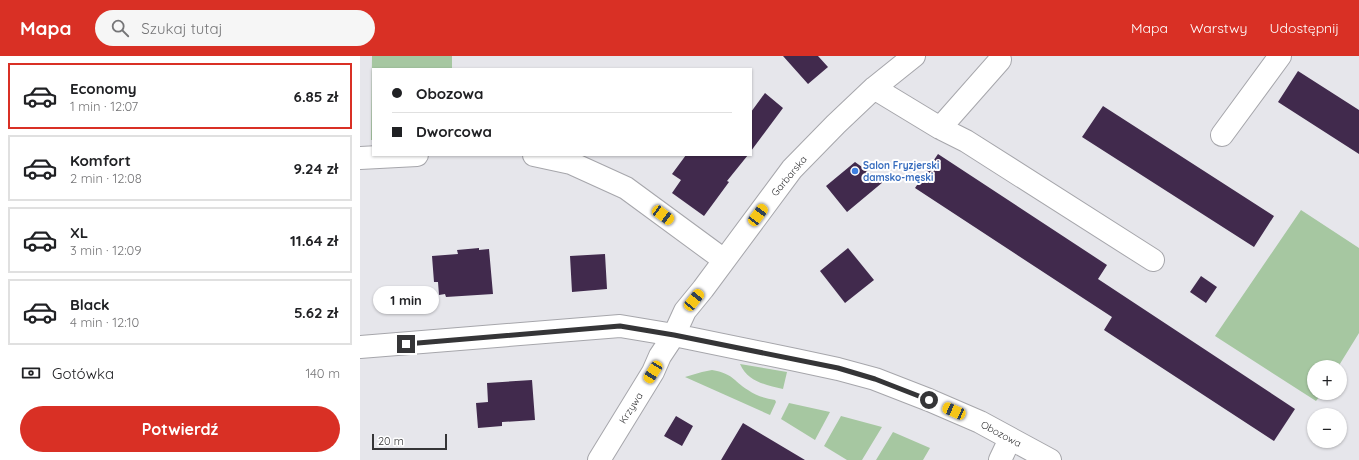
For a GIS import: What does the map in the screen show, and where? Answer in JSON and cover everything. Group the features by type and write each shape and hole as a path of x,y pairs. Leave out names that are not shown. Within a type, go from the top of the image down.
{"street":[{"name":"Garbarska","path":"674,335 685,311 792,169 874,88 914,56"},
{"path":"1222,135 1280,56"},
{"path":"940,128 1000,60"},
{"path":"874,88 940,128 966,141 1153,260"},
{"path":"360,158 398,156"},
{"path":"539,156 571,163 626,188 724,260"},
{"name":"Obozowa","path":"360,347 620,326 674,335 838,368 875,379 980,422 1050,460"},
{"name":"Krzywa","path":"600,459 653,372 660,356 674,335"},
{"path":"1000,460 1010,439"}],"green space":[{"path":"372,56 452,56 452,68 372,68 371,140"},
{"path":"1301,210 1359,248 1359,333 1342,360 1307,360 1307,395 1215,336"},
{"path":"740,364 787,372 783,389 758,382 743,370"},
{"path":"712,370 729,375 754,394 775,400 776,402 770,415 685,377"},
{"path":"789,403 830,412 815,440 781,419"},
{"path":"841,416 882,427 862,460 847,460 824,446"},
{"path":"893,432 930,448 923,460 876,460"}],"building":[{"path":"783,56 818,56 828,67 808,84"},
{"path":"1298,71 1359,110 1359,154 1278,102"},
{"path":"765,93 783,108 752,150 752,111"},
{"path":"1103,106 1274,216 1254,247 1082,137"},
{"path":"938,154 1107,265 1098,279 1295,409 1274,441 1104,330 1112,317 915,188"},
{"path":"685,156 747,156 727,181 729,182 704,216 672,193 681,180 672,174"},
{"path":"855,162 883,182 847,212 826,186"},
{"path":"479,248 479,250 489,249 493,294 446,297 445,294 439,295 438,282 434,282 432,256 458,254 457,250"},
{"path":"848,248 874,280 845,303 820,271"},
{"path":"605,254 607,289 572,292 570,256"},
{"path":"1201,276 1217,287 1206,303 1190,292"},
{"path":"532,380 535,420 502,422 502,426 478,428 476,403 488,402 487,383"},
{"path":"676,416 693,426 682,446 664,436"},
{"path":"743,423 763,435 805,460 721,460"}],"place":[{"name":"Salon Fryzjerski damsko-męski","path":"855,171"}],"route":[{"path":"406,344 620,326 674,335 838,368 875,379 929,400"}]}
